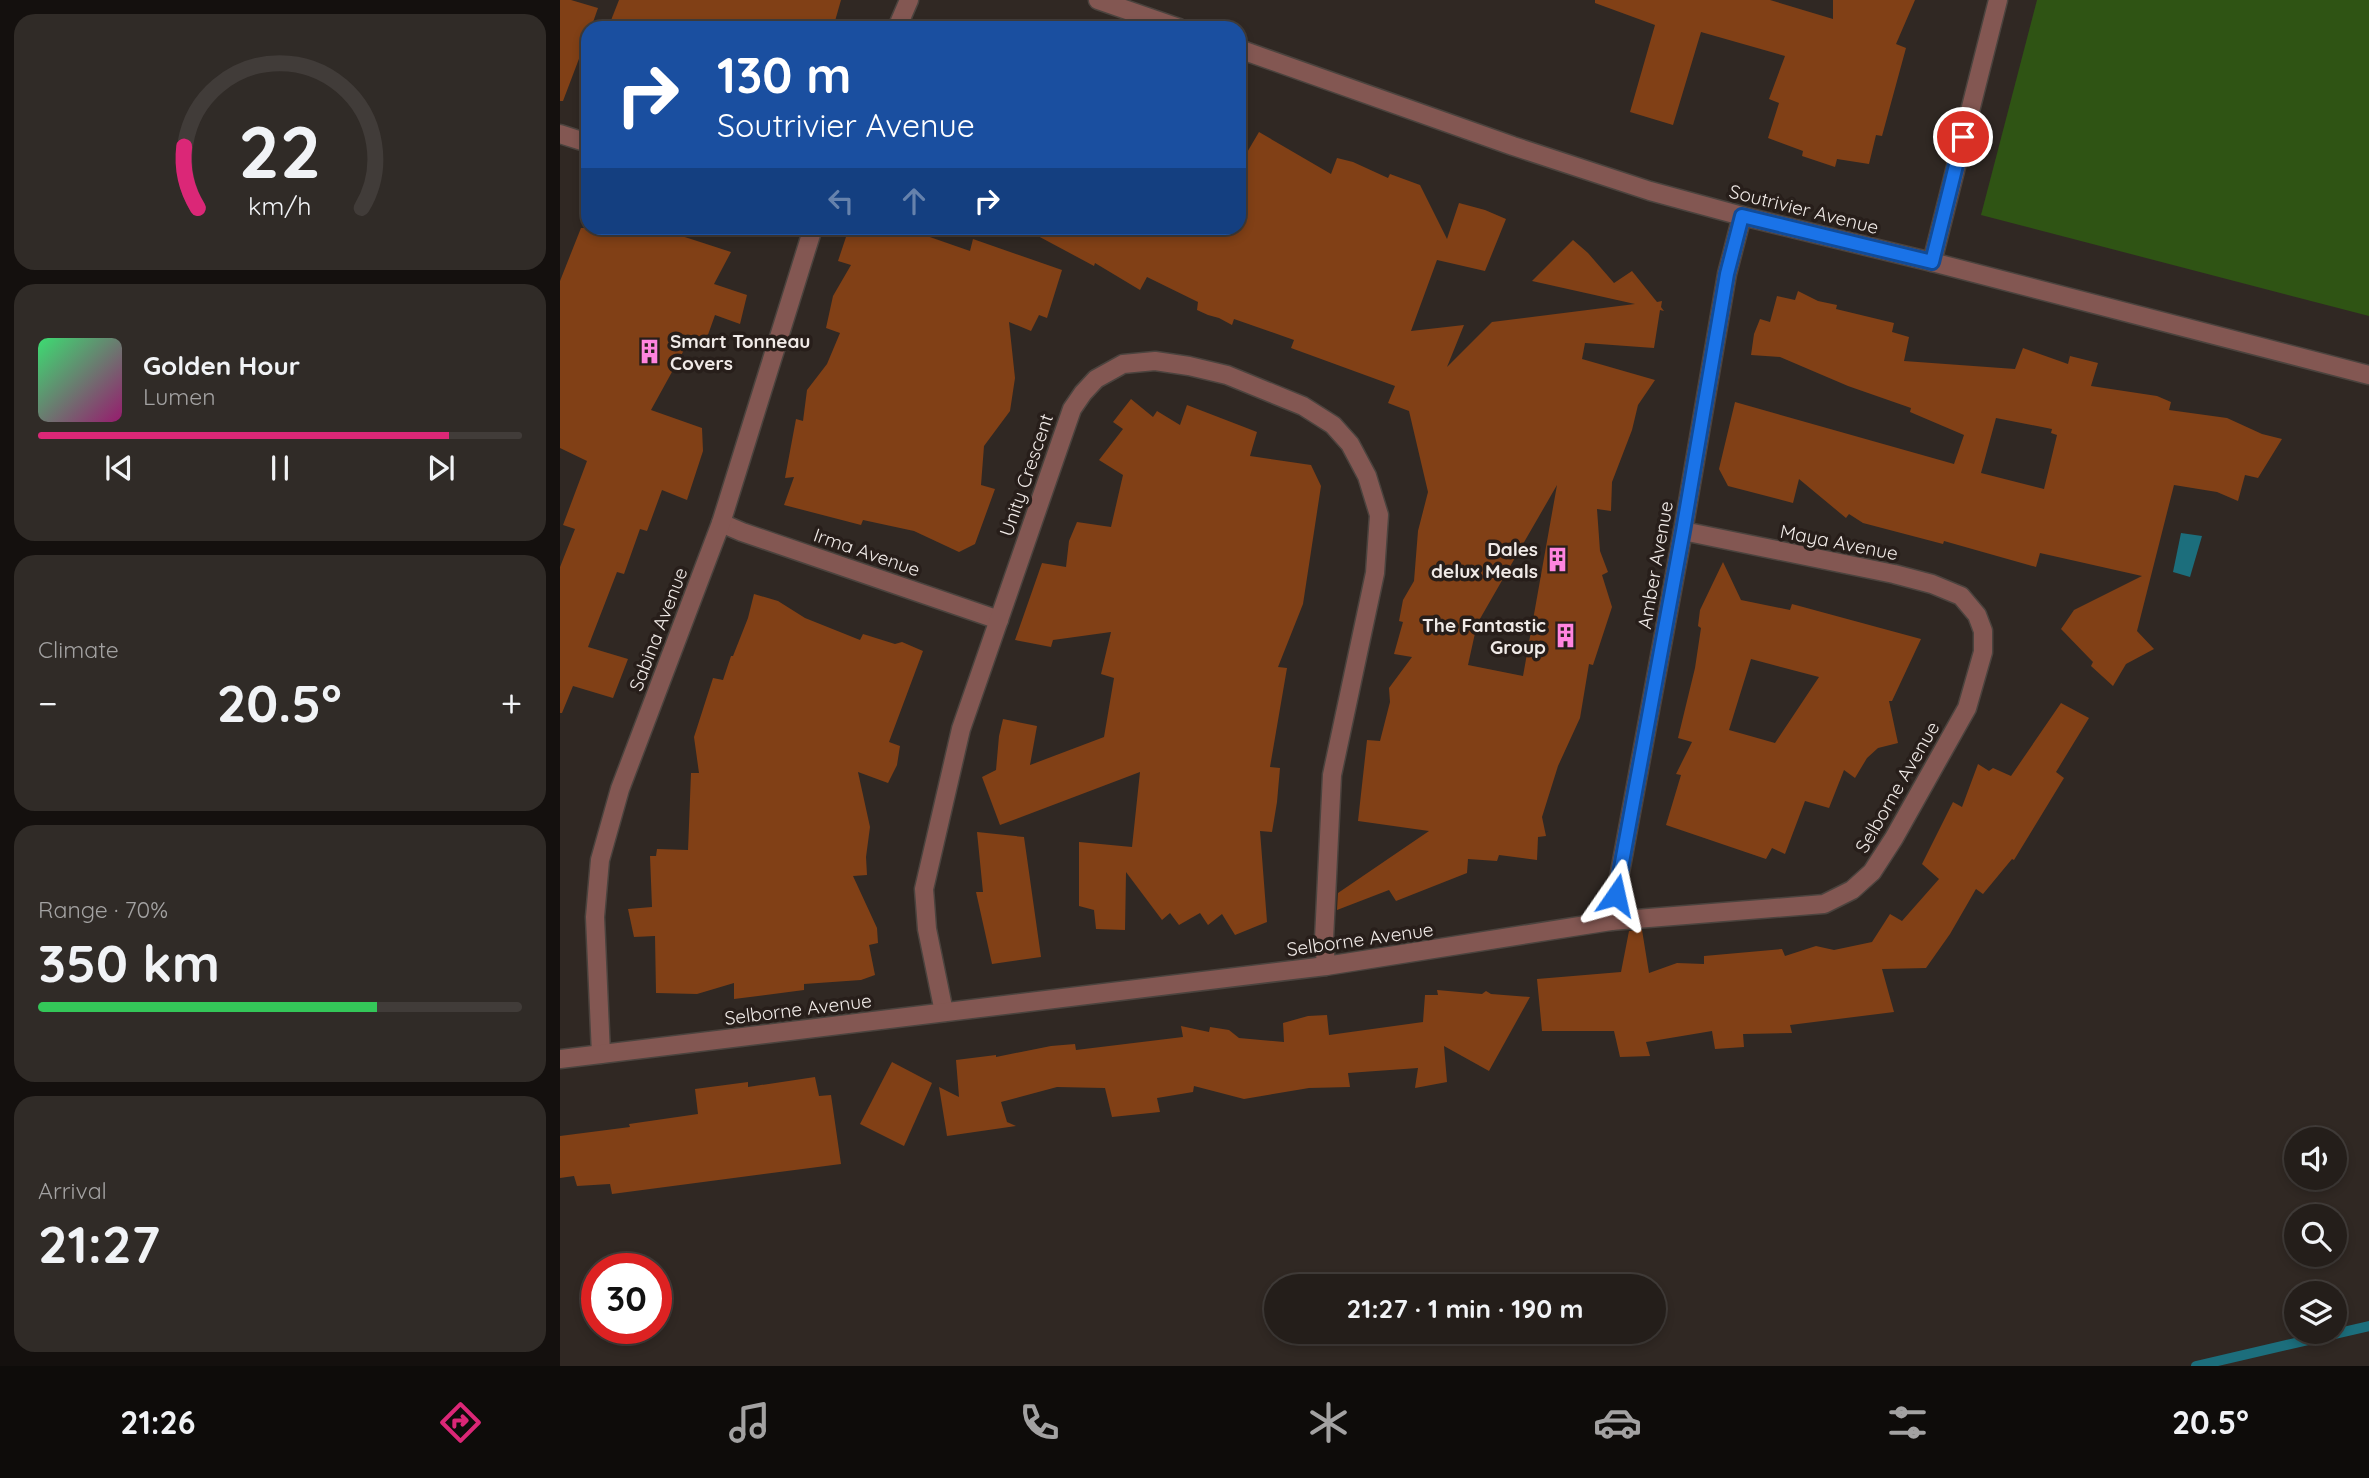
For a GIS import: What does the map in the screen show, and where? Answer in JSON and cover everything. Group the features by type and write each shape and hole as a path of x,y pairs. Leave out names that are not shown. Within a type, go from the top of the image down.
{"street":[{"path":"900,21 909,0"},
{"path":"1098,0 1158,21"},
{"path":"1932,262 1998,0"},
{"name":"Soutrivier Avenue","path":"1246,51 1513,146 1650,191 2369,375"},
{"path":"560,134 581,141"},
{"name":"Amber Avenue","path":"1611,921 1727,274 1742,216"},
{"name":"Sabina Avenue","path":"601,1054 595,917 600,860 620,789 721,523 811,235"},
{"name":"Unity Crescent","path":"944,1012 927,929 924,889 961,729 1065,425 1083,393 1096,379 1123,364 1155,361 1189,366 1227,375 1277,394 1333,425 1350,444 1367,476 1379,515 1375,573 1332,775 1324,916 1326,966"},
{"name":"Irma Avenue","path":"721,523 999,620"},
{"name":"Maya Avenue","path":"1683,531 1932,584 1961,596 1977,615"},
{"name":"Selborne Avenue","path":"560,1059 1326,966 1611,921 1824,904 1852,890 1872,872 1967,708 1983,652 1983,631 1977,615"}],"green space":[{"path":"2037,0 2369,0 2369,316 1981,215"}],"water":[{"path":"2181,533 2202,536 2190,577 2173,572"}],"building":[{"path":"560,0 571,0 598,8 593,21 581,21 581,53 563,101 560,101"},
{"path":"619,0 841,0 835,21 611,21"},
{"path":"1595,0 1770,0 1833,19 1833,0 1915,0 1896,44 1906,48 1882,136 1876,135 1869,164 1837,159 1835,167 1802,156 1803,151 1768,138 1779,103 1769,99 1785,56 1701,32 1673,125 1630,112 1655,25 1595,3"},
{"path":"1259,132 1331,174 1337,158 1353,162 1388,178 1390,174 1420,185 1447,239 1459,203 1506,219 1485,271 1437,260 1411,331 1464,325 1447,367 1492,322 1635,304 1532,281 1573,240 1614,283 1632,271 1657,302 1662,301 1661,307 1664,311 1660,310 1654,348 1585,343 1582,359 1655,380 1638,405 1632,430 1612,482 1611,511 1597,509 1600,551 1608,572 1602,575 1612,607 1593,665 1589,664 1580,718 1558,766 1542,817 1546,836 1538,837 1537,860 1499,855 1497,861 1468,859 1467,873 1396,901 1389,890 1337,910 1338,893 1429,831 1358,821 1367,740 1380,741 1390,702 1389,688 1412,657 1394,654 1403,622 1399,621 1403,600 1414,581 1418,531 1428,492 1409,411 1388,403 1395,386 1291,348 1294,340 1234,319 1232,325 1208,315 1197,310 1198,302 1147,277 1140,290 1095,263 1094,266 1036,235 1246,235 1246,154","holes":["1557,485 1523,676 1468,665 1477,624"]},
{"path":"581,228 581,235 679,235 731,252 714,284 747,295 740,324 715,315 704,346 689,341 651,410 702,428 703,451 687,500 662,490 647,531 640,529 624,574 617,572 588,647 628,659 613,698 573,686 562,713 560,567 575,529 563,525 587,461 560,448 560,281"},
{"path":"847,235 924,235 970,251 973,239 1062,270 1047,318 1039,315 1031,331 1009,322 1015,378 1010,411 984,446 981,485 995,489 975,544 959,552 914,531 863,520 861,525 784,505 794,477 785,478 796,419 803,421 807,390 827,364 840,333 826,328 833,296 851,265 838,261"},
{"path":"1798,291 1818,301 1837,305 1836,309 1894,323 1892,332 1909,337 1904,361 2015,369 2023,348 2068,364 2070,356 2098,363 2091,386 2157,396 2171,402 2169,410 2227,418 2262,434 2282,439 2258,478 2245,475 2238,501 2217,492 2174,485 2137,631 2154,649 2126,664 2113,686 2091,666 2093,662 2061,629 2074,610 2142,576 2040,553 2036,567 1944,541 1943,544 1863,523 1849,514 1846,518 1799,479 1793,503 1728,486 1719,469 1735,402 1954,464 1964,435 1910,412 1911,408 1848,386 1780,357 1751,355 1754,334 1760,319 1770,322 1777,296 1795,300","holes":["1996,418 2052,429 2051,433 2057,435 2044,489 1981,473"]},
{"path":"1131,399 1153,417 1157,411 1180,425 1187,405 1257,432 1250,456 1311,465 1321,486 1303,604 1278,667 1287,668 1270,767 1280,768 1277,802 1272,832 1260,831 1267,922 1235,935 1222,914 1208,925 1200,913 1179,925 1170,913 1162,920 1126,872 1125,930 1096,929 1094,910 1079,906 1079,842 1132,847 1140,772 1000,825 982,777 996,770 1003,719 1037,726 1030,765 1104,737 1114,678 1101,674 1111,632 1053,640 1051,647 1015,640 1042,563 1066,567 1069,541 1077,522 1111,527 1123,475 1099,460 1123,429 1113,422"},
{"path":"1723,562 1741,600 1790,610 1792,604 1921,639 1892,701 1889,701 1898,743 1878,748 1867,758 1855,778 1844,770 1829,808 1805,801 1785,854 1772,848 1766,859 1666,825 1681,775 1676,774 1692,742 1678,738 1695,668 1701,628 1698,626 1700,610","holes":["1751,659 1819,677 1775,743 1729,730"]},
{"path":"754,594 778,601 805,618 860,640 863,634 895,644 902,642 923,651 889,742 900,746 897,765 888,783 858,772 870,827 866,857 867,875 853,876 877,928 878,943 869,945 875,975 861,980 804,984 804,990 734,999 734,983 697,994 656,993 655,936 634,937 628,909 652,907 650,856 656,856 657,849 688,850 691,773 699,773 694,737 713,678 723,680 748,618"},
{"path":"2061,703 2089,718 2056,772 2064,778 2014,860 2012,859 1983,894 1976,889 1926,968 1882,969 1894,1012 1790,1025 1792,1033 1743,1034 1744,1047 1715,1049 1712,1031 1646,1042 1650,1056 1620,1057 1614,1031 1542,1031 1537,979 1621,972 1629,931 1642,930 1649,973 1677,963 1704,964 1704,956 1782,949 1785,956 1816,946 1834,950 1872,942 1890,914 1902,921 1939,879 1922,864 1953,802 1962,807 1978,764 1989,771 1993,768 2011,776"},
{"path":"977,832 1024,837 1041,957 992,964 976,892 983,892"},
{"path":"1437,990 1482,994 1486,991 1491,994 1530,997 1489,1071 1444,1046 1447,1082 1415,1088 1418,1068 1348,1073 1350,1087 1309,1088 1244,1099 1194,1086 1193,1092 1157,1098 1160,1112 1112,1117 1105,1088 1057,1087 1001,1102 1007,1122 1016,1126 947,1136 939,1087 959,1097 956,1060 996,1057 1051,1046 1075,1044 1076,1050 1183,1037 1181,1026 1209,1032 1210,1027 1229,1030 1239,1038 1284,1042 1283,1023 1308,1016 1327,1015 1329,1035 1423,1022 1425,995 1438,995"},
{"path":"892,1062 932,1083 904,1146 860,1124"},
{"path":"815,1077 819,1096 831,1095 841,1164 612,1194 610,1184 577,1186 574,1176 560,1178 560,1136 630,1127 629,1124 698,1114 695,1089 748,1082 748,1087"}],"waterway":[{"path":"2196,1366 2369,1326"}],"place":[{"name":"Smart Tonneau Covers","path":"650,352"},
{"name":"Dales delux Meals","path":"1558,560"},
{"name":"The Fantastic Group","path":"1566,636"}],"route":[{"path":"1616,895 1727,274 1742,216 1932,262 1963,137"}]}
